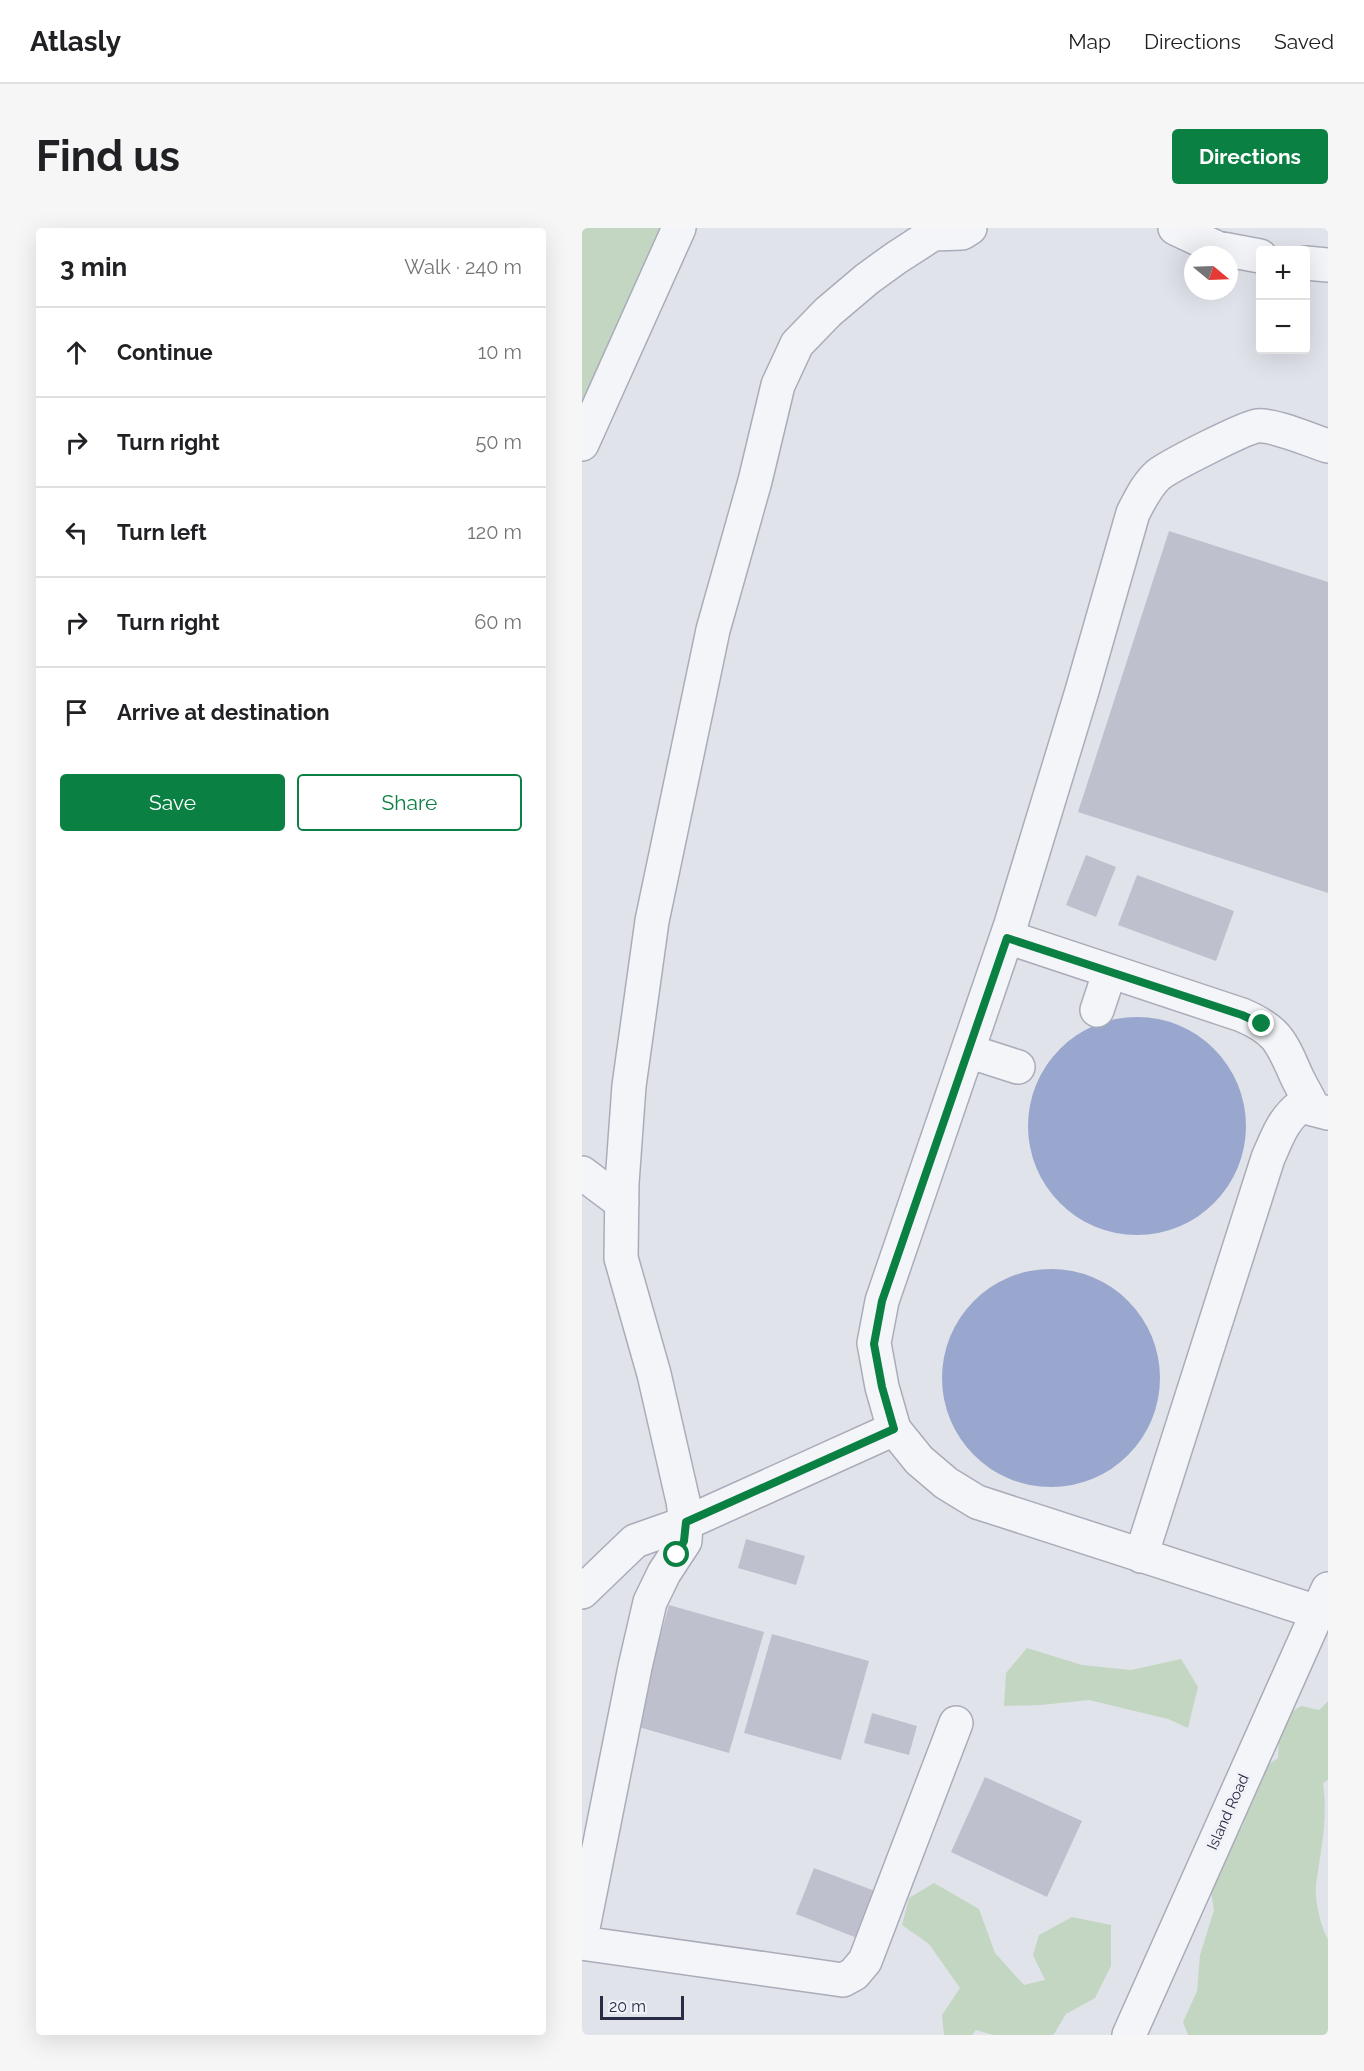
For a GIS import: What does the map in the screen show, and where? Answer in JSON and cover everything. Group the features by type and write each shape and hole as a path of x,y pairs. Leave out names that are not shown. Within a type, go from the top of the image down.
{"street":[{"path":"582,444 679,228"},
{"path":"582,1933 650,1602 664,1573 684,1541 686,1522 654,1374 621,1258 622,1203 629,1086 652,921 713,630 755,482 778,385 797,344 828,312 896,258 933,234 962,233 970,228"},
{"path":"1175,228 1217,248 1256,255"},
{"path":"1310,263 1328,265"},
{"path":"1323,1600 1141,1556 977,1502 946,1483 919,1460 894,1429 882,1387 874,1344 882,1301 1007,938 1133,513 1145,490 1159,474 1236,433 1258,426 1276,429 1328,446"},
{"path":"1007,938 1242,1015 1262,1024 1278,1039 1320,1111"},
{"path":"1097,1010 1110,971"},
{"path":"968,1051 1018,1067"},
{"path":"1141,1556 1268,1158 1285,1121 1292,1113 1301,1106 1320,1111"},
{"path":"582,1173 622,1203"},
{"path":"582,1592 635,1541 686,1522 894,1429"},
{"name":"Island Road","path":"1129,2035 1323,1600"},
{"path":"582,1943 843,1980 854,1974 865,1961 956,1723"}],"green space":[{"path":"582,228 673,228 582,425"},
{"path":"1027,1648 1082,1665 1131,1670 1181,1659 1198,1687 1188,1728 1168,1719 1089,1700 1004,1706 1006,1673"},
{"path":"1328,1701 1328,1780 1323,1783 1324,1821 1316,1897 1328,1939 1328,2035 1188,2035 1183,2022 1197,1991 1200,1955 1214,1910 1211,1893 1225,1848 1242,1827 1263,1768 1278,1758 1279,1738 1285,1716 1301,1706 1319,1710"},
{"path":"934,1883 979,1909 995,1953 1024,1985 1045,1980 1033,1955 1039,1935 1072,1917 1111,1925 1111,1966 1095,1998 1066,2014 1054,2034 1051,2035 993,2035 976,2030 972,2035 944,2035 942,2015 960,1988 929,1944 902,1925 909,1898"}],"water":[{"path":"1126,1017 1148,1017 1179,1025 1198,1035 1214,1049 1228,1065 1238,1084 1246,1115 1242,1158 1238,1168 1228,1187 1214,1203 1198,1217 1169,1231 1148,1235 1126,1235 1105,1231 1076,1217 1046,1187 1032,1158 1028,1137 1028,1115 1032,1094 1046,1065 1076,1035 1105,1021"},
{"path":"1040,1269 1062,1269 1093,1277 1112,1287 1128,1301 1142,1317 1152,1336 1160,1367 1156,1410 1152,1420 1142,1439 1128,1455 1112,1469 1083,1483 1062,1487 1040,1487 1019,1483 990,1469 960,1439 946,1410 942,1389 942,1367 946,1346 960,1317 990,1287 1019,1273"}],"building":[{"path":"1169,531 1328,582 1328,893 1078,812"},
{"path":"1086,855 1116,867 1096,917 1066,905"},
{"path":"1137,875 1234,911 1216,961 1118,925"},
{"path":"746,1539 805,1556 796,1585 738,1568"},
{"path":"669,1605 764,1632 729,1753 635,1726"},
{"path":"772,1634 869,1661 841,1760 744,1733"},
{"path":"872,1713 917,1726 909,1755 864,1743"},
{"path":"985,1777 1082,1821 1047,1897 951,1852"},
{"path":"814,1868 875,1891 857,1938 796,1914"}],"route":[{"path":"677,1555 684,1541 686,1522 894,1429 882,1387 874,1344 882,1301 1007,938 1242,1015 1262,1024"}]}
